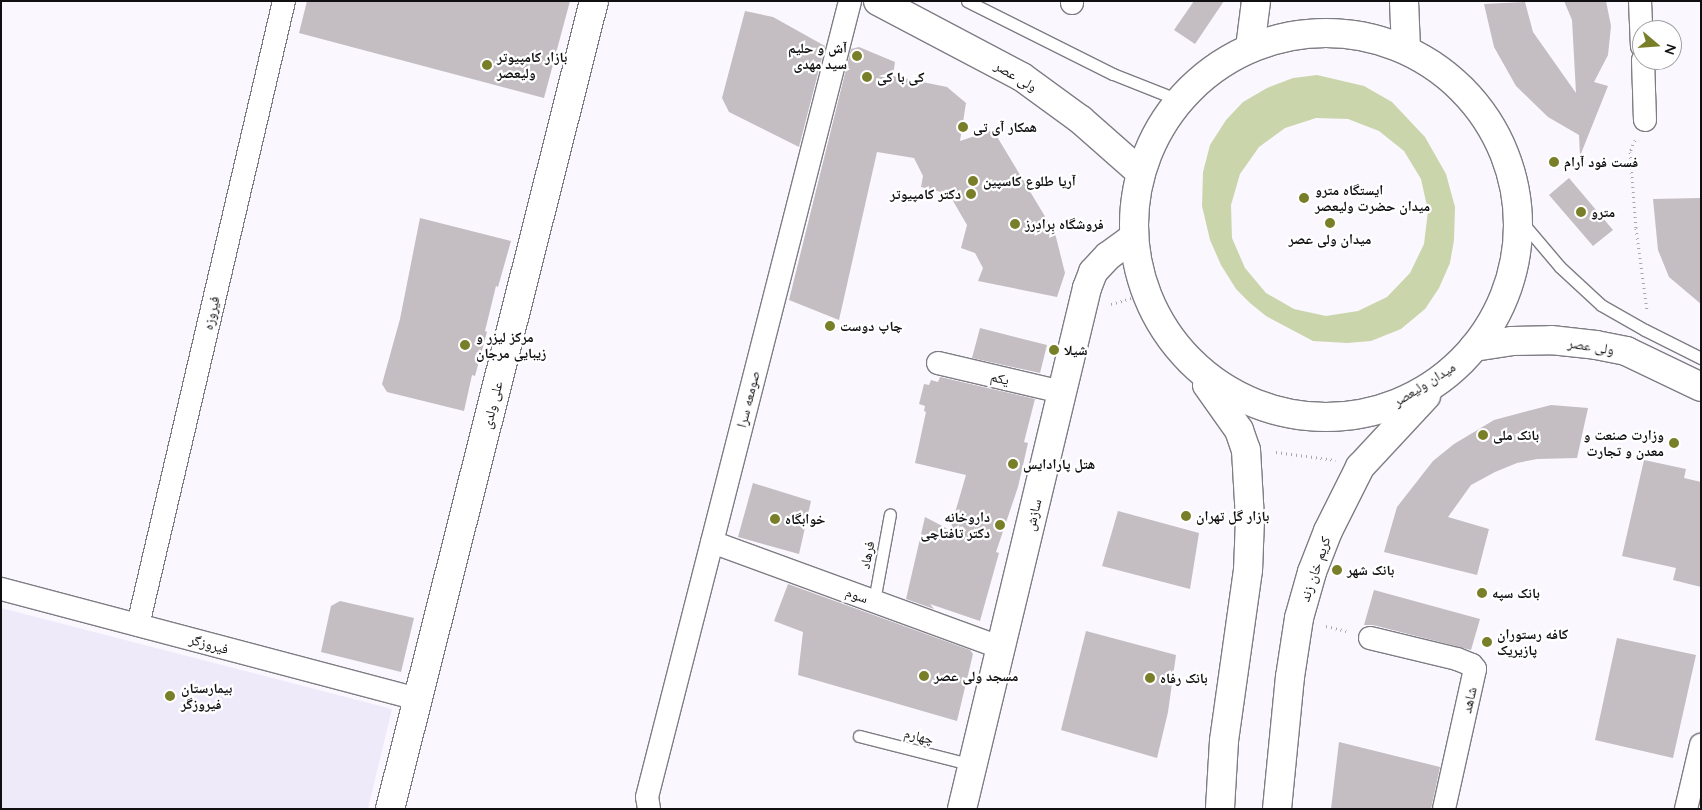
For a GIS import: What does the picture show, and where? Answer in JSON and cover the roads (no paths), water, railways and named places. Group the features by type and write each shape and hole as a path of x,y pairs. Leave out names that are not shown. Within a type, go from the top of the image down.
{"main road":[{"name":"علی ولدی","path":"390,809 594,1"},
{"name":"ولی عصر","path":"878,1 1022,77 1081,120 1140,172"},
{"path":"1250,48 1256,1"},
{"path":"1404,1 1406,48"},
{"name":"میدان ولیعصر","path":"1341,32 1406,48 1461,88 1488,122 1506,160 1519,199 1521,221 1520,244 1510,282 1495,316 1474,347 1450,372 1402,402 1377,411 1348,417 1292,416 1267,410 1239,398 1193,366 1165,333 1145,294 1137,266 1133,238 1134,198 1140,172 1161,126 1179,100 1201,77 1250,48 1291,35 1341,32"},
{"name":"سازش","path":"962,809 1087,288 1093,272 1108,256 1133,238"},
{"name":"ولی عصر","path":"1474,347 1512,341 1551,340 1596,345 1626,351 1701,387"},
{"path":"1193,366 1239,430 1246,450 1250,519 1248,570 1224,741 1220,809"},
{"name":"کریم خان زند","path":"1277,809 1284,730 1299,618 1328,531 1360,466 1450,372"}],"street":[{"name":"فیروزه","path":"138,625 284,1"},
{"name":"صومعه سرا","path":"648,803 712,542 850,1"},
{"path":"1640,1 1641,20"},
{"path":"1643,70 1645,120"},
{"name":"یکم","path":"938,364 1062,392"},
{"name":"سوم","path":"712,542 1002,648"},
{"name":"فیروزگر","path":"1,589 418,699"},
{"name":"شاهد","path":"1370,638 1457,659 1466,662 1474,669 1444,809"},
{"path":"1686,809 1701,744"}],"lane":[{"path":"967,1 1113,74 1179,100"},
{"path":"1521,221 1560,267 1601,305 1644,330 1701,358"},
{"name":"فرهاد","path":"874,602 890,514"},
{"name":"چهارم","path":"859,736 973,765"}],"place":[{"name":"آش و حلیم سید مهدی","path":"857,56"},
{"name":"بازار کامپیوتر ولیعصر","path":"487,65"},
{"name":"کی با کی","path":"867,77"},
{"name":"همکار آی تی","path":"963,127"},
{"name":"فست فود آرام","path":"1554,162"},
{"name":"آریا طلوع کاسپین","path":"973,181"},
{"name":"دکتر کامپیوتر","path":"971,194"},
{"name":"ایستگاه مترو میدان حضرت ولیعصر","path":"1304,198"},
{"name":"مترو","path":"1581,212"},
{"name":"میدان ولی عصر","path":"1330,223"},
{"name":"فروشگاه بِرادِرز","path":"1015,224"},
{"name":"چاپ دوست","path":"830,326"},
{"name":"مرکز لیزر و زیبایی مرجان","path":"465,345"},
{"name":"شیلا","path":"1054,350"},
{"name":"بانک ملی","path":"1483,435"},
{"name":"وزارت صنعت و معدن و تجارت","path":"1674,443"},
{"name":"هتل پارادایس","path":"1013,464"},
{"name":"بازار گل تهران","path":"1186,516"},
{"name":"خوابگاه","path":"775,519"},
{"name":"داروخانه دکتر تافتاچی","path":"1000,525"},
{"name":"بانک شهر","path":"1337,570"},
{"name":"بانک سپه","path":"1482,593"},
{"name":"کافه رستوران پازیریک","path":"1487,642"},
{"name":"مسجد ولی عصر","path":"924,676"},
{"name":"بانک رفاه","path":"1150,678"},
{"name":"بیمارستان فیروزگر","path":"170,696"}]}
